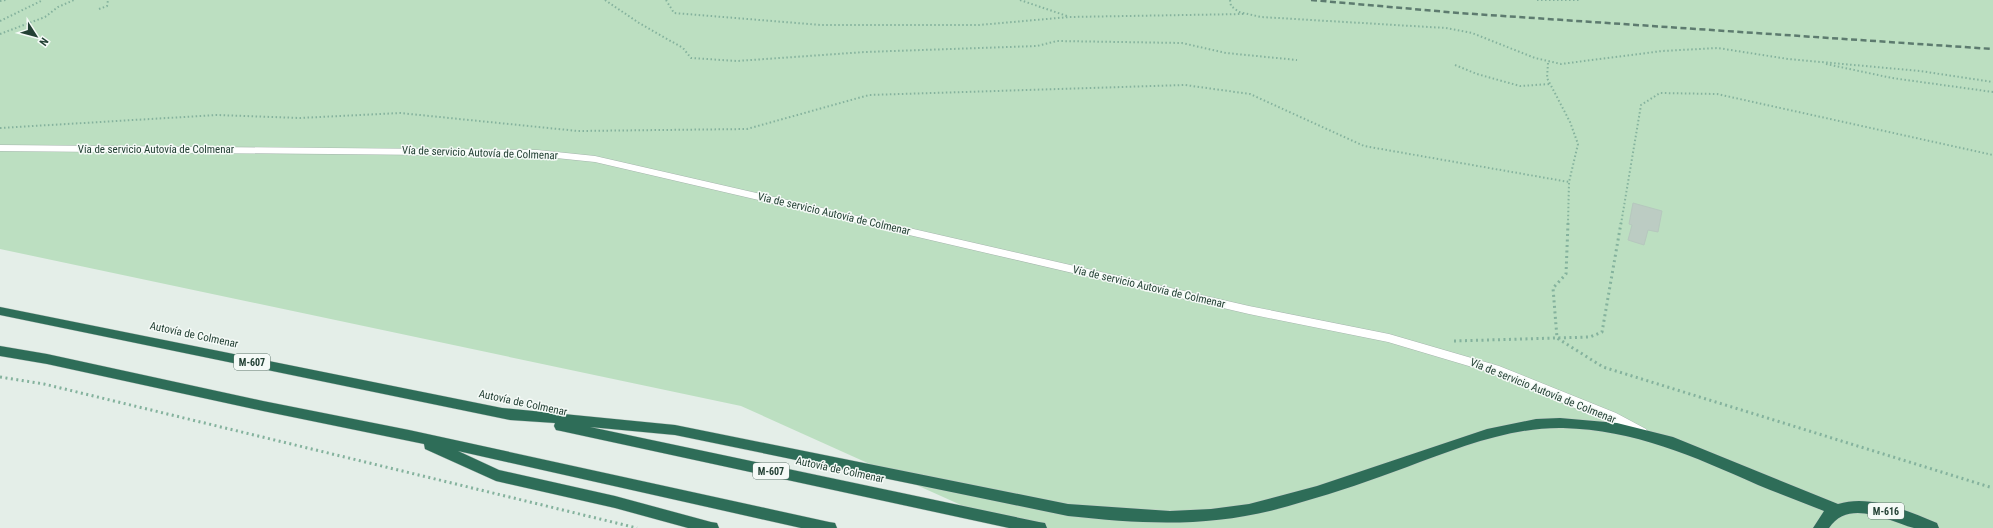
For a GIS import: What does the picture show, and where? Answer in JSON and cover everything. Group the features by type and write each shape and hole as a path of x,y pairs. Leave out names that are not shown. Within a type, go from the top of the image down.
{"highway":[{"name":"Autovía de Colmenar","path":"0,311 503,414 1039,528"},
{"path":"0,351 409,435 829,528"},
{"path":"503,414 675,430 1068,510 1117,516 1160,518 1233,513 1270,505 1366,476 1495,432 1528,425 1560,423 1594,425 1642,433 1708,456 1772,485 1804,496 1838,511"},
{"path":"409,435 496,476 581,494 711,528"},
{"name":"M-616","path":"1821,528 1824,520 1838,511 1857,507 1879,509 1905,516 1931,528"}],"street":[{"name":"Vía de servicio Autovía de Colmenar","path":"0,148 537,153 595,159 1249,310 1389,338 1494,369 1611,417 1642,433"}],"path":[{"path":"0,1 6,0"},
{"path":"0,21 43,0"},
{"path":"0,34 45,17 58,7 74,0"},
{"path":"99,9 107,6 108,0"},
{"path":"605,0 639,23 683,48 691,58 737,61 865,52 1036,46 1057,41 1182,43 1226,52 1297,60"},
{"path":"666,0 674,13 821,25 979,25 1069,16 1247,14 1291,19 1407,25 1458,30 1489,37 1535,59 1548,63 1561,64 1632,54 1702,48 1741,51 1816,62 1920,72 1993,82"},
{"path":"1020,0 1069,16"},
{"path":"1230,0 1231,6 1247,14"},
{"path":"1537,0 1580,0"},
{"path":"1816,62 1892,78 1993,92"},
{"path":"1548,63 1547,78 1570,122 1578,144 1569,182 1566,274 1553,288 1558,338"},
{"path":"1455,65 1477,74 1520,86 1550,84"},
{"path":"0,128 217,115 300,118 400,113 578,131 747,129 869,95 1185,85 1250,94 1364,146 1569,182"},
{"path":"1448,341 1590,337 1602,332 1640,105 1660,93 1717,94 1993,154"},
{"path":"1558,338 1603,367 1993,488"},
{"path":"0,377 44,384 637,528"}],"green space":[{"path":"0,0 1993,0 1993,528 1012,528 741,406 0,249"}],"building":[{"path":"1633,203 1662,211 1658,232 1648,230 1644,245 1628,240 1632,225 1629,224"}],"railway":[{"path":"1311,0 1459,13 1993,49"}]}
